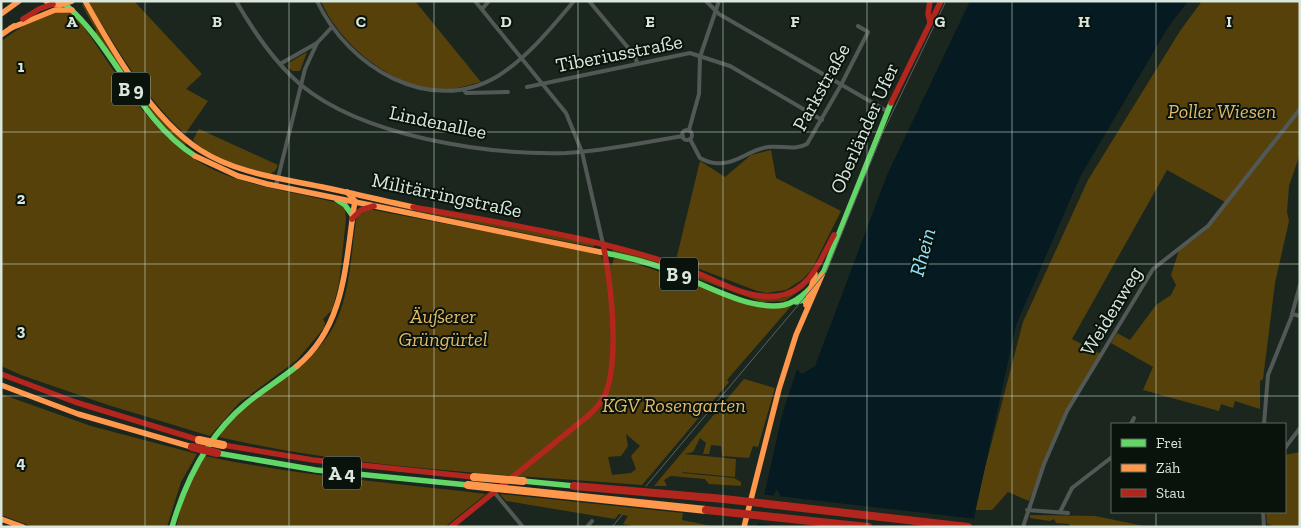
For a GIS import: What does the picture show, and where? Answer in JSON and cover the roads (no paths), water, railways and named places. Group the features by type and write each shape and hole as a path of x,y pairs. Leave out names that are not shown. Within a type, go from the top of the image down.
{"main road":[{"path":"1,14 19,1"},
{"name":"Militärringstraße","path":"85,1 126,67 171,127 201,151 223,163 277,182 332,198 376,203 603,244 668,262 763,296 789,293 815,274 839,227"},
{"path":"930,1 928,14 930,22"},
{"name":"Oberländer Ufer","path":"803,320 887,111 941,1"},
{"path":"1,35 49,3 70,5"},
{"path":"11,28 70,5"},
{"name":"Militärringstraße","path":"70,5 152,118 185,150 215,168 242,178 347,192 376,203 606,252 654,265 764,305 788,303"},
{"path":"172,527 189,478 221,428 247,403 303,361 326,334 335,316 341,295 354,201 347,192"},
{"name":"B 9","path":"332,198 345,205 352,217"},
{"path":"352,217 361,210 376,203"},
{"path":"451,527 589,416 604,397 608,385 610,359 610,304 606,252 603,244"},
{"name":"B 9","path":"788,303 812,286 824,271"},
{"path":"744,527 770,417 803,320 815,274"},
{"name":"B 9","path":"788,303 803,300 807,303"},
{"name":"A 4","path":"1,374 75,402 199,440 313,460 523,482 734,500 968,527"},
{"name":"A 4","path":"1,385 78,414 192,447 316,470 868,527"},
{"path":"1,519 23,527"}],"street":[{"name":"Lindenallee","path":"236,1 254,31 280,64 301,85 352,115 423,138 455,145 517,152 582,152 683,136"},
{"path":"317,1 332,27 364,60 394,80 444,92 464,90 505,71 522,58 574,1"},
{"path":"475,1 566,113 582,152 603,244"},
{"path":"482,9 489,1"},
{"path":"589,1 635,56 637,63"},
{"path":"706,1 714,10 887,111"},
{"path":"689,130 684,131 683,136 686,140 690,139 692,134 689,130 699,94 700,57 714,10 719,1"},
{"name":"Parkstraße","path":"690,139 700,158 711,163 724,163 759,149 802,147 810,140 822,120 868,32 858,26"},
{"path":"280,64 316,43 332,27"},
{"path":"277,182 305,68 316,43"},
{"name":"Tiberiusstraße","path":"528,87 690,53 730,66 822,120"},
{"path":"464,90 466,93 508,92"},
{"name":"Weidenweg","path":"1023,527 1027,510 1067,411 1153,269 1208,226 1300,109"},
{"path":"1264,423 1267,383 1292,314 1300,285"},
{"path":"1292,314 1300,316"},
{"path":"1132,423 1134,418"},
{"path":"1286,447 1300,428"},
{"path":"1060,512 1072,488 1111,459"},
{"path":"494,492 522,527"},
{"path":"1027,510 1068,513"},
{"path":"1263,513 1264,527"},
{"path":"587,527 592,521"}],"water":[{"name":"Rhein","path":"970,1 1188,1 1167,29 1080,177 1016,325 972,527 776,527 780,494 777,490 774,494 770,527 757,527 782,415 797,369 802,374 815,366 887,175"}],"tram line":[{"path":"646,486 826,272 883,132 946,1"},
{"path":"612,527 622,515"}],"park label":[{"name":"Poller Wiesen","path":"1222,111"},
{"name":"Äußerer Grüngürtel","path":"443,328"},
{"name":"KGV Rosengarten","path":"674,405"}]}
